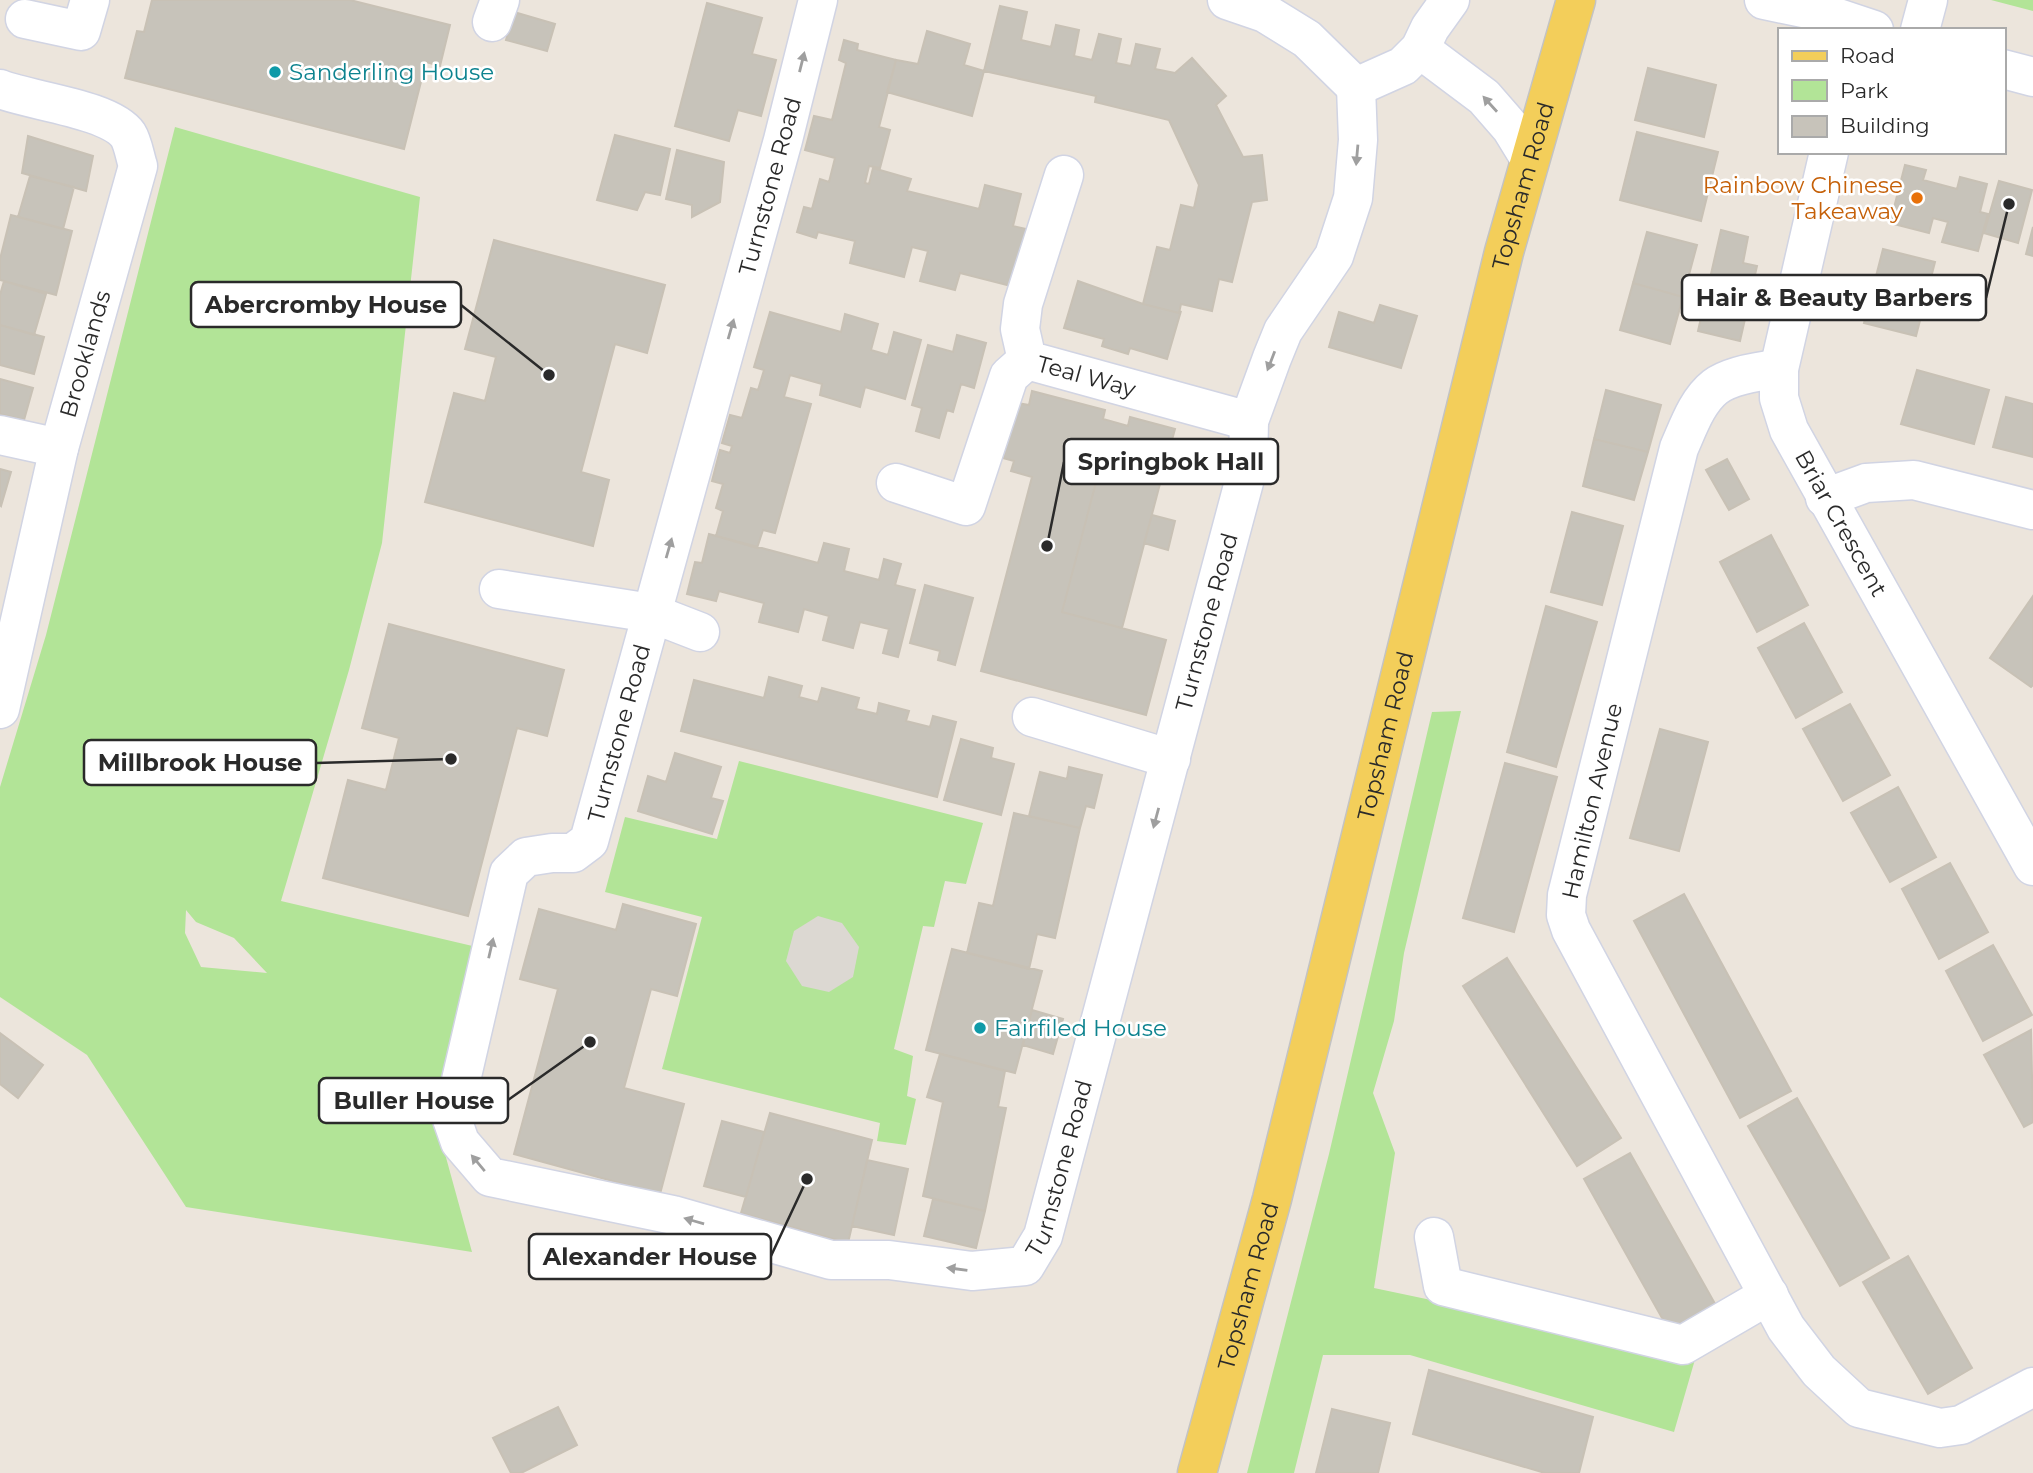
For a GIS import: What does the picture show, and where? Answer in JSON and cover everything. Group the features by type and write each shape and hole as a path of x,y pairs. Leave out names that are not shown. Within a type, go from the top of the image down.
{"main road":[{"name":"Topsham Road","path":"1196,1473 1272,1199 1504,252 1576,0"}],"street":[{"path":"25,19 81,31 90,0"},
{"name":"Turnstone Road","path":"818,0 783,140 589,841 573,853 552,853 526,858 509,873 452,1119 460,1142 490,1177 673,1215 831,1260 889,1260 972,1271 1025,1266 1044,1237 1248,467 1249,421 1283,331 1334,256 1353,198 1359,140 1356,87"},
{"path":"1227,0 1265,13 1307,39 1356,87 1403,66 1420,49 1430,28 1450,0"},
{"path":"1764,0 1818,6 1864,28"},
{"path":"1921,28 1928,0"},
{"path":"1420,49 1484,97 1511,128 1530,159"},
{"path":"2005,70 2033,77"},
{"name":"Brooklands","path":"0,89 113,122 128,135 138,166 59,447 0,709"},
{"name":"Briar Crescent","path":"1829,154 1779,369 1779,398 1789,430 1825,498 2033,866"},
{"name":"Teal Way","path":"1064,175 1023,304 1020,329 1027,360 1249,421"},
{"path":"896,483 966,506 1009,376 1027,360"},
{"name":"Hamilton Avenue","path":"1779,369 1749,373 1716,386 1696,411 1679,448 1567,895 1566,915 1571,930 1786,1328 1819,1371 1859,1408 1940,1428 1961,1425 2033,1387"},
{"path":"0,435 59,447"},
{"path":"1825,498 1866,483 1914,480 2033,510"},
{"path":"499,589 651,614"},
{"name":"Turnstone Road","path":"651,614 700,632"},
{"path":"1032,717 1171,759"},
{"path":"1434,1237 1443,1286 1683,1345 1769,1295"}],"green space":[{"path":"1991,0 2033,0 2033,11"},
{"path":"175,127 420,197 382,543 349,670 281,901 481,948 439,1132 472,1252 186,1207 87,1055 0,997 0,787 46,635","holes":["186,910 196,922 234,938 267,973 201,967 185,933"]},
{"path":"1461,711 1404,953 1394,1021 1373,1093 1395,1153 1374,1288 1696,1356 1674,1432 1410,1355 1323,1355 1294,1473 1247,1473 1329,1154 1432,712"},
{"path":"739,761 983,823 966,884 945,881 934,927 923,926 894,1049 913,1056 907,1096 916,1099 906,1145 877,1141 880,1123 662,1069 702,917 605,892 625,817 717,839"}],"shaded area":[{"path":"818,916 842,923 859,947 853,977 829,992 802,986 786,961 794,931"}],"building":[{"name":"Sanderling House","path":"152,0 350,0 450,25 440,66 426,62 404,149 125,78 137,31 144,32"},
{"path":"707,3 762,18 752,54 776,60 761,116 738,110 729,141 675,126"},
{"path":"1000,6 1027,12 1021,40 1051,47 1056,25 1079,30 1074,56 1092,60 1099,34 1121,39 1116,63 1131,66 1136,44 1160,49 1155,69 1175,73 1192,58 1226,96 1216,105 1243,157 1262,155 1267,200 1252,202 1232,282 1219,279 1212,311 1181,304 1179,313 1143,304 1157,247 1170,250 1181,205 1194,208 1199,185 1169,120 1095,102 1096,96 984,71"},
{"path":"514,12 555,24 547,51 506,40"},
{"path":"927,31 970,44 964,65 984,71 972,116 887,92 896,60 918,64"},
{"path":"844,40 858,44 857,50 896,60 879,127 890,130 880,168 869,166 865,183 869,184 873,168 911,179 907,191 979,209 985,185 1021,194 1013,226 1026,229 1011,286 960,273 955,290 920,281 928,251 912,247 904,277 850,263 855,241 818,232 816,238 797,232 804,207 812,209 820,179 829,182 835,158 805,150 814,116 832,120 846,63 839,60"},
{"path":"1648,68 1716,85 1704,137 1635,120"},
{"path":"1637,132 1718,152 1701,221 1620,200"},
{"path":"615,135 670,149 660,195 645,192 637,210 597,200"},
{"path":"28,136 93,156 86,191 22,173"},
{"path":"677,150 724,162 720,202 692,217 692,205 666,199"},
{"path":"1905,165 1926,170 1923,180 1957,189 1960,177 1987,184 1980,212 1988,214 1978,251 1942,242 1948,222 1933,218 1929,233 1890,223"},
{"path":"30,176 74,187 63,229 18,217"},
{"path":"1999,181 2032,190 2018,243 1984,233"},
{"path":"11,215 72,231 56,295 0,280 0,259"},
{"path":"2033,227 2033,256 2026,254"},
{"path":"1721,230 1748,237 1743,263 1757,266 1740,341 1698,331"},
{"path":"1647,232 1697,245 1683,297 1633,283"},
{"path":"494,240 665,285 647,353 615,344 581,472 609,480 593,546 425,502 454,393 485,401 496,357 465,349"},
{"path":"1883,249 1935,262 1916,336 1864,323"},
{"path":"4,281 46,294 34,335 0,325 0,295"},
{"path":"1078,281 1143,304 1179,313 1181,311 1167,359 1130,348 1128,354 1102,346 1104,339 1064,328"},
{"path":"1633,283 1683,297 1670,344 1620,330"},
{"path":"1380,305 1417,316 1401,368 1329,347 1339,312 1374,323"},
{"path":"770,312 841,332 845,314 878,324 871,350 888,355 894,332 921,340 905,399 865,387 860,407 820,395 822,384 790,375 784,397 811,404 775,533 763,530 757,548 716,536 723,511 716,508 723,484 712,481 720,450 730,453 732,446 722,443 730,415 742,418 751,388 758,390 764,370 754,367"},
{"path":"0,325 44,337 34,374 0,365"},
{"path":"957,335 986,343 974,388 961,384 953,412 947,410 939,438 916,431 922,408 912,405 928,345 953,352"},
{"path":"1917,370 1989,390 1974,444 1901,424"},
{"path":"0,379 33,388 24,420 0,414"},
{"path":"1606,390 1661,405 1648,452 1594,439"},
{"path":"1032,391 1105,410 1103,419 1128,426 1130,417 1175,429 1161,480 1101,463 1062,612 1166,640 1146,715 981,671 1032,477 1011,471 1014,461 1003,458 1017,403 1029,405"},
{"path":"2006,397 2033,404 2033,457 1993,447"},
{"path":"1594,439 1648,452 1634,500 1583,486"},
{"path":"1727,459 1749,499 1729,510 1706,470"},
{"path":"1101,463 1161,480 1122,628 1062,612"},
{"path":"0,469 11,472 1,506 0,505"},
{"path":"1572,512 1623,526 1602,605 1551,592"},
{"path":"1152,515 1175,521 1168,550 1144,543"},
{"path":"709,534 818,563 824,543 849,549 844,571 879,580 884,559 901,564 895,585 915,590 898,657 883,653 889,629 860,622 853,648 823,640 829,616 804,609 798,632 759,622 764,603 719,591 716,601 687,594 695,562 702,563"},
{"path":"1771,535 1808,605 1757,632 1720,562"},
{"path":"925,585 973,598 955,665 938,660 940,651 910,643"},
{"path":"2033,596 2033,685 2031,687 1990,658"},
{"path":"1546,606 1597,622 1556,767 1507,752"},
{"path":"1804,623 1842,692 1796,718 1758,648"},
{"path":"389,624 564,670 547,736 517,728 468,916 323,878 348,780 386,790 399,738 362,728"},
{"path":"769,677 802,686 799,697 818,702 822,688 859,698 856,709 877,714 879,703 909,711 906,721 930,727 933,716 956,722 937,797 681,731 694,680 764,698"},
{"path":"1850,704 1890,775 1843,801 1803,729"},
{"path":"1660,729 1708,742 1679,851 1630,838"},
{"path":"961,739 993,748 991,758 1014,764 1001,815 944,800"},
{"path":"675,753 721,767 711,798 723,801 712,834 638,811 648,776 666,782"},
{"path":"1505,763 1557,777 1514,932 1463,918"},
{"path":"1069,767 1102,775 1094,808 1086,806 1080,828 1029,816 1040,772 1067,779"},
{"path":"1898,787 1936,857 1890,882 1851,813"},
{"path":"1014,813 1080,828 1055,938 1037,934 1029,969 967,953 979,903 993,906"},
{"path":"1950,863 1988,932 1939,959 1902,889"},
{"path":"1684,894 1791,1091 1740,1118 1634,921"},
{"path":"623,904 696,924 677,996 651,989 624,1088 684,1104 660,1194 514,1154 558,989 520,979 539,909 616,930"},
{"path":"1993,945 2032,1015 1983,1041 1946,971"},
{"name":"Fairfiled House","path":"952,949 1042,971 1015,1073 926,1050"},
{"path":"1507,958 1621,1138 1577,1166 1463,986"},
{"path":"1032,1010 1063,1019 1053,1054 1023,1045"},
{"path":"2031,1030 2033,1122 2024,1127 1984,1055"},
{"path":"0,1033 43,1065 18,1098 0,1084"},
{"path":"940,1054 1005,1071 998,1107 1006,1108 985,1211 923,1196 943,1102 927,1097"},
{"path":"1797,1098 1889,1258 1840,1286 1748,1126"},
{"path":"770,1113 872,1140 848,1243 741,1213"},
{"path":"722,1121 764,1132 746,1197 704,1186"},
{"path":"1630,1153 1718,1309 1671,1334 1584,1179"},
{"path":"867,1160 908,1169 894,1235 852,1226"},
{"path":"933,1199 985,1211 976,1248 924,1236"},
{"path":"1908,1256 1972,1368 1928,1394 1863,1282"},
{"path":"1429,1370 1593,1417 1579,1473 1545,1473 1413,1434"},
{"path":"558,1407 577,1445 521,1473 511,1473 493,1438"},
{"path":"1332,1409 1390,1423 1378,1473 1316,1473"}],"place":[{"name":"Sanderling House","path":"275,72"},
{"name":"Rainbow Chinese Takeaway","path":"1917,198"},
{"name":"Hair & Beauty Barbers","path":"2009,204"},
{"name":"Abercromby House","path":"549,375"},
{"name":"Springbok Hall","path":"1047,546"},
{"name":"Millbrook House","path":"451,759"},
{"name":"Fairfiled House","path":"980,1028"},
{"name":"Buller House","path":"590,1042"},
{"name":"Alexander House","path":"807,1179"}]}
